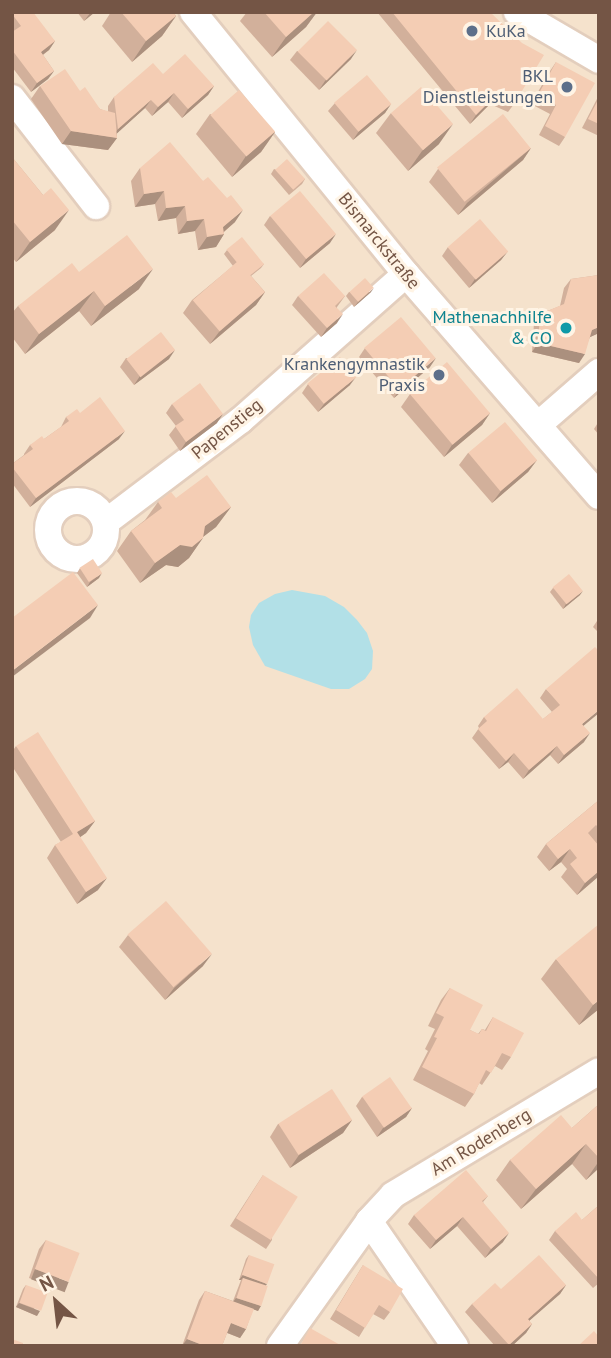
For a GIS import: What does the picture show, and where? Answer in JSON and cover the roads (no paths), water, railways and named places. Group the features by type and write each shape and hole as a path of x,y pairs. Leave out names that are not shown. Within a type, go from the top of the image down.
{"street":[{"name":"Bismarckstraße","path":"194,12 406,274 599,496"},
{"path":"517,12 599,60"},
{"path":"12,98 96,206"},
{"name":"Papenstieg","path":"106,522 241,420 406,274"},
{"path":"538,425 599,372"},
{"name":"Am Rodenberg","path":"280,1346 369,1221 393,1195 599,1071"},
{"path":"369,1221 455,1346"}],"water":[{"path":"292,590 325,596 344,607 357,620 367,633 373,651 372,669 365,679 349,689 331,689 265,666 253,645 249,627 251,615 259,603 275,594"}],"place":[{"name":"KuKa","path":"472,31"},
{"name":"BKL Dienstleistungen","path":"567,87"},
{"name":"Mathenachhilfe & CO","path":"566,328"},
{"name":"Krankengymnastik Praxis","path":"439,375"}]}
